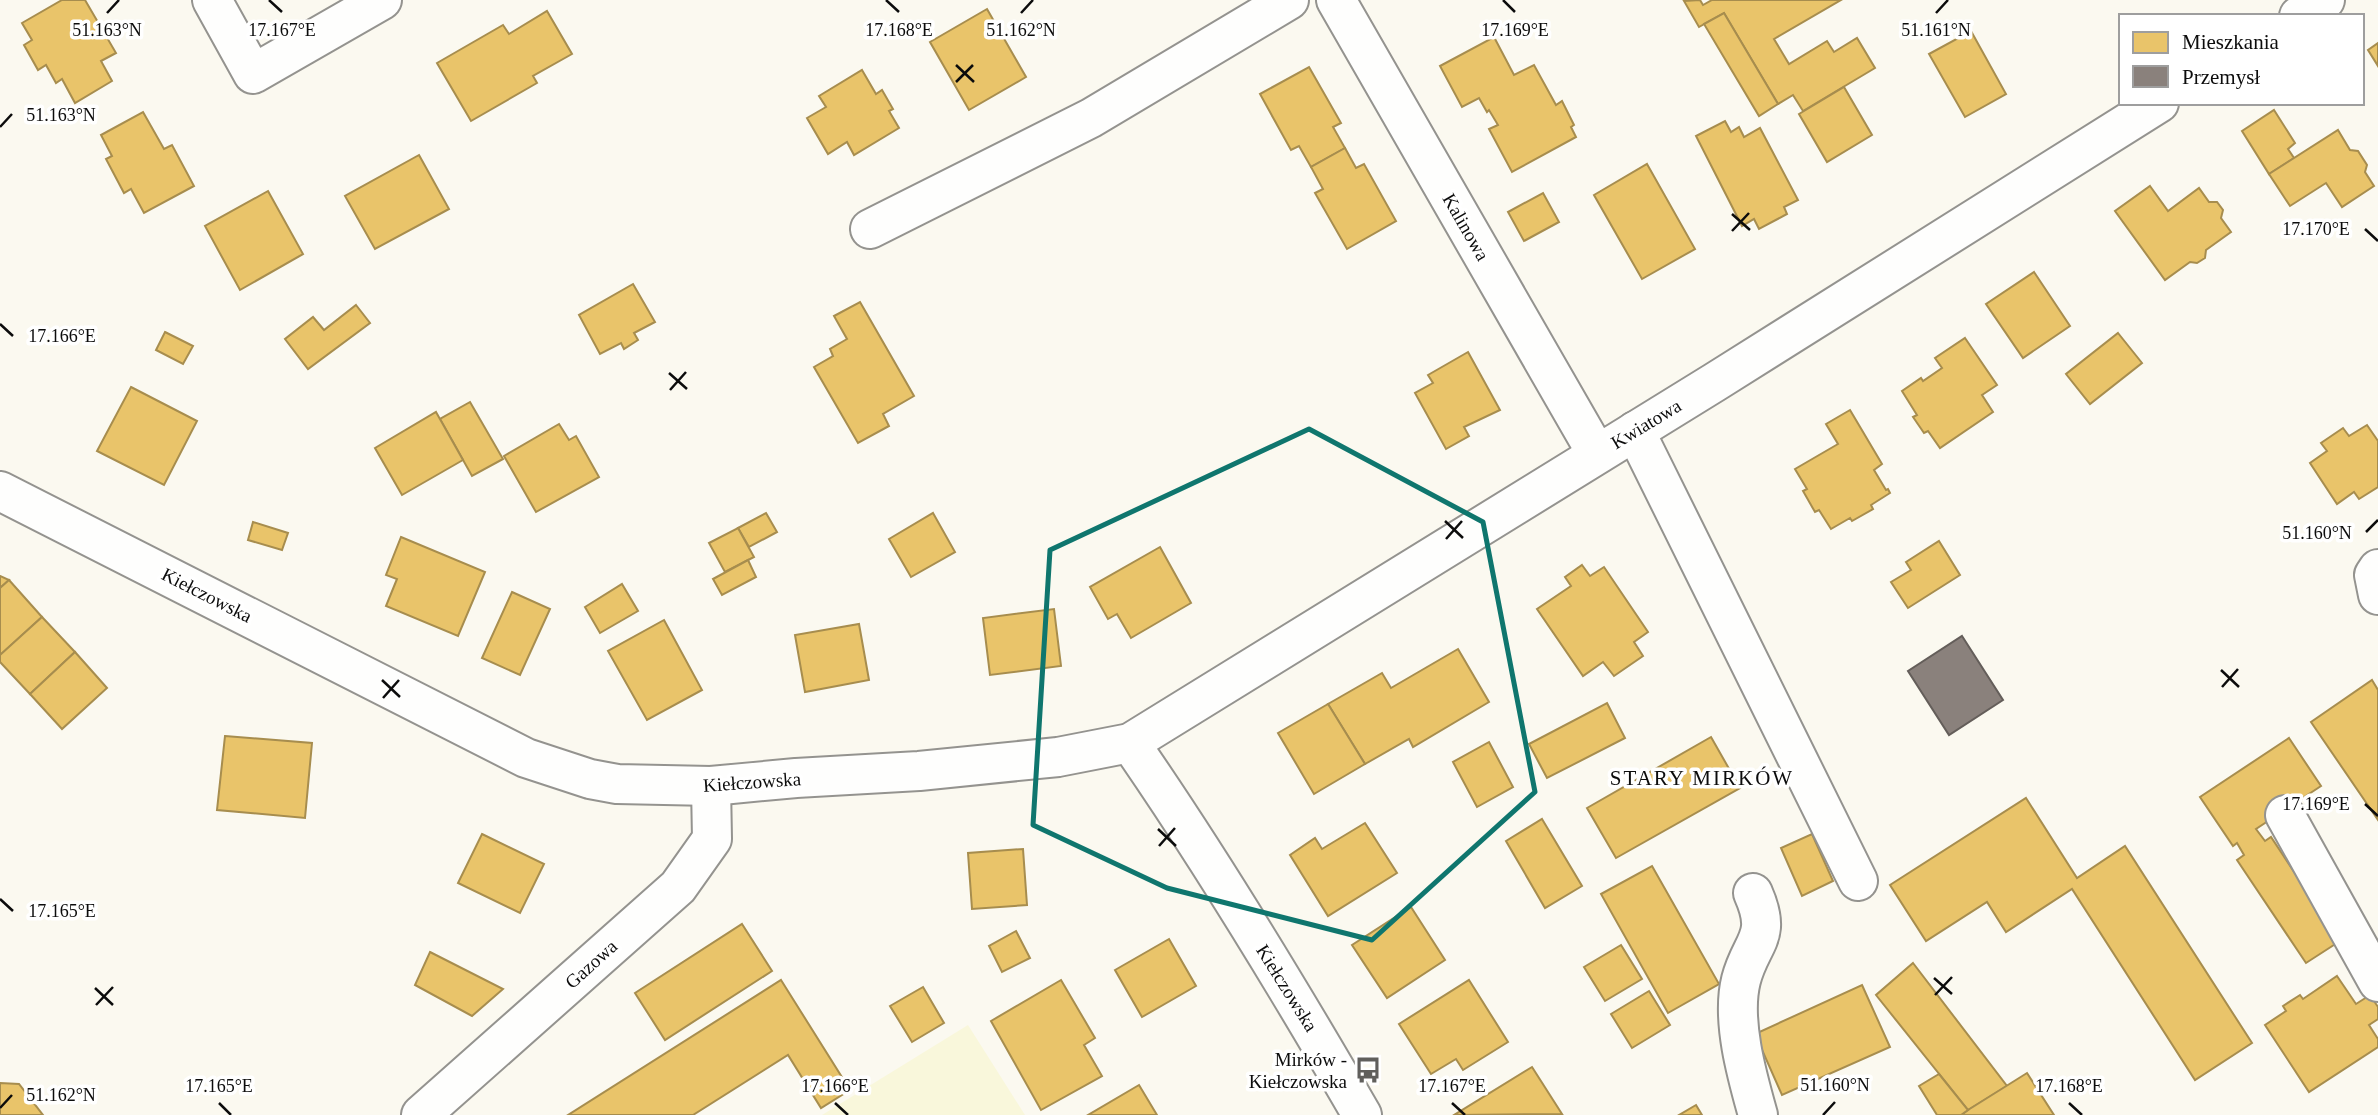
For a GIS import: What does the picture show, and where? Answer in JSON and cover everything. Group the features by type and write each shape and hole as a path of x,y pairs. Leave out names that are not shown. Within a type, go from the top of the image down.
{"street":[{"path":"212,0 253,74 382,0"},
{"path":"870,229 1091,118 1289,0"},
{"name":"Kalinowa","path":"1336,0 1597,454"},
{"path":"2302,14 2325,0"},
{"name":"Kwiatowa","path":"1130,743 2157,105"},
{"path":"1635,431 1858,881"},
{"name":"Kiełczowska","path":"0,491 526,758 590,779 617,784 711,786 919,771 1058,757 1130,743 1302,1010 1362,1115"},
{"path":"2378,569 2374,575 2378,595"},
{"name":"Gazowa","path":"421,1115 678,887 712,839 711,786"},
{"path":"2285,815 2378,982"},
{"path":"1753,893 1759,906 1762,930 1741,981 1738,1020 1749,1084 1758,1115"}],"highlighted area":[{"path":"1309,429 1483,522 1535,792 1372,940 1167,888 1033,825 1050,550"}],"shaded area":[{"path":"968,1025 1025,1115 822,1115"}],"building: Mieszkania":[{"path":"62,0 85,0 116,53 101,61 112,81 75,103 62,79 56,83 46,65 38,70 24,45 32,40 22,23"},
{"path":"1700,0 1703,5 1712,0 1841,0 1774,39 1789,64 1827,41 1834,52 1857,38 1875,68 1803,111 1793,95 1778,104 1724,13 1699,27 1684,1"},
{"path":"987,9 1026,77 969,110 930,42"},
{"path":"547,11 572,54 533,76 537,83 471,121 437,63 503,25 509,34"},
{"path":"1724,13 1778,104 1759,116 1704,24"},
{"path":"1971,31 2006,94 1965,117 1929,54"},
{"path":"1494,37 1514,75 1534,65 1556,105 1562,101 1574,125 1571,127 1576,137 1512,172 1489,129 1498,125 1489,110 1487,112 1479,98 1462,107 1440,66"},
{"path":"2378,43 2378,66 2368,50"},
{"path":"1309,67 1341,123 1333,127 1345,148 1311,167 1299,146 1291,150 1260,94"},
{"path":"862,70 876,94 882,90 893,109 889,111 899,128 854,155 847,142 828,154 807,118 826,107 819,96"},
{"path":"1844,87 1872,135 1827,162 1799,114"},
{"path":"2274,110 2295,143 2288,149 2294,158 2269,174 2242,131"},
{"path":"143,112 164,149 172,145 194,186 144,213 131,189 124,193 106,159 112,156 101,135"},
{"path":"1725,121 1731,132 1739,127 1744,137 1760,128 1798,200 1784,207 1787,214 1759,229 1754,219 1742,226 1696,136"},
{"path":"2338,130 2350,150 2358,151 2367,165 2365,172 2374,186 2342,207 2326,183 2290,206 2269,174"},
{"path":"1345,148 1356,168 1364,164 1396,221 1347,249 1315,193 1323,189 1311,167"},
{"path":"419,155 449,209 375,249 345,196"},
{"path":"1647,164 1695,249 1642,279 1594,195"},
{"path":"2150,186 2168,211 2199,188 2209,202 2217,202 2223,210 2221,218 2231,232 2206,250 2205,258 2197,263 2190,262 2165,280 2115,211"},
{"path":"268,191 303,254 240,290 205,226"},
{"path":"1543,193 1559,222 1524,241 1508,212"},
{"path":"2034,272 2070,326 2023,358 1986,304"},
{"path":"633,284 655,322 634,333 638,340 624,349 621,343 600,354 579,315"},
{"path":"860,302 914,396 883,414 889,426 858,443 814,367 833,356 830,349 847,339 834,316"},
{"path":"356,305 370,323 308,369 285,339 313,317 324,330"},
{"path":"165,332 193,346 183,364 156,350"},
{"path":"2118,333 2142,363 2090,404 2066,374"},
{"path":"1965,338 1997,385 1982,395 1993,412 1940,448 1928,431 1924,433 1913,417 1917,415 1902,391 1942,368 1935,358"},
{"path":"1468,352 1500,410 1464,427 1469,436 1446,449 1415,393 1433,383 1428,375"},
{"path":"131,387 197,421 164,485 97,451"},
{"path":"470,402 503,459 472,476 440,419"},
{"path":"1850,410 1882,464 1874,470 1890,493 1871,505 1873,509 1831,529 1819,510 1815,512 1803,491 1807,489 1795,469 1838,444 1826,424"},
{"path":"436,412 463,460 402,495 375,448"},
{"path":"559,424 569,440 576,436 599,477 536,512 504,456"},
{"path":"2367,425 2378,441 2378,487 2359,499 2354,492 2337,504 2310,463 2327,451 2321,443 2343,428 2349,436"},
{"path":"766,513 777,532 749,547 738,528"},
{"path":"933,513 955,552 911,577 889,539"},
{"path":"253,522 288,533 282,550 248,540"},
{"path":"738,528 754,557 725,572 709,543"},
{"path":"401,537 485,572 458,636 386,606 397,579 386,575"},
{"path":"1939,541 1960,575 1908,608 1891,582 1911,570 1906,562"},
{"path":"1160,547 1191,603 1131,638 1117,614 1108,619 1090,587"},
{"path":"748,560 756,577 722,595 713,579"},
{"path":"1582,565 1590,576 1604,567 1648,632 1634,642 1643,656 1614,676 1603,662 1583,676 1537,609 1571,586 1565,577"},
{"path":"0,576 9,580 0,588"},
{"path":"9,580 42,617 0,655 0,588"},
{"path":"622,584 638,611 600,633 585,607"},
{"path":"512,592 550,609 520,675 482,658"},
{"path":"1054,609 1061,666 990,675 983,618"},
{"path":"42,617 75,652 30,694 0,662 0,655"},
{"path":"664,620 702,690 647,720 608,651"},
{"path":"859,624 869,680 805,692 795,635"},
{"path":"1458,649 1489,702 1413,747 1409,739 1365,764 1328,704 1382,673 1391,688"},
{"path":"75,652 107,688 62,729 30,694"},
{"path":"2372,680 2378,690 2378,820 2311,722"},
{"path":"1607,703 1625,738 1547,778 1529,744"},
{"path":"1328,704 1365,764 1314,794 1278,733"},
{"path":"225,736 312,743 305,818 217,810"},
{"path":"1711,737 1740,788 1616,858 1587,808"},
{"path":"2289,738 2321,786 2256,829 2265,841 2271,837 2340,941 2306,963 2237,860 2244,855 2237,843 2233,846 2200,797"},
{"path":"1489,742 1513,787 1477,807 1453,762"},
{"path":"2026,798 2077,878 2125,846 2252,1043 2195,1080 2072,889 2006,932 1987,902 1926,941 1890,885"},
{"path":"1542,819 1582,886 1545,908 1506,841"},
{"path":"1365,823 1397,873 1328,916 1290,855 1315,838 1322,849"},
{"path":"482,834 544,864 520,913 458,883"},
{"path":"1812,834 1833,881 1802,896 1781,848"},
{"path":"1023,849 1027,905 972,909 968,853"},
{"path":"1652,866 1719,984 1668,1013 1601,894"},
{"path":"1411,907 1445,960 1387,998 1352,945"},
{"path":"742,924 772,971 665,1040 635,993"},
{"path":"1016,931 1030,958 1002,972 989,946"},
{"path":"1169,939 1196,986 1142,1017 1115,970"},
{"path":"1621,945 1642,979 1605,1001 1584,967"},
{"path":"430,952 503,989 472,1016 415,985"},
{"path":"1913,963 2007,1086 1968,1110 1876,995"},
{"path":"2337,976 2356,1004 2370,995 2378,1007 2378,1019 2369,1025 2378,1039 2378,1047 2309,1092 2265,1025 2286,1011 2283,1006 2300,995 2303,999"},
{"path":"781,980 850,1090 821,1108 788,1055 693,1115 568,1115"},
{"path":"1061,980 1095,1038 1084,1045 1102,1076 1041,1110 991,1021"},
{"path":"1469,980 1508,1042 1463,1070 1456,1059 1431,1074 1399,1024"},
{"path":"1862,985 1890,1047 1782,1095 1755,1034"},
{"path":"923,987 944,1023 912,1042 890,1006"},
{"path":"1649,991 1670,1025 1632,1048 1611,1014"},
{"path":"1532,1067 1562,1114 1454,1115"},
{"path":"2027,1073 2054,1115 1961,1115 1968,1110"},
{"path":"1939,1074 1968,1110 1961,1115 1937,1115 1919,1086"},
{"path":"0,1083 19,1084 43,1115 0,1115"},
{"path":"1139,1085 1157,1115 1088,1115"},
{"path":"1696,1105 1702,1115 1679,1115"}],"building: Przemysł":[{"path":"1962,636 2003,700 1949,735 1908,671"}],"place":[{"name":"Mirków - Kiełczowska","path":"1368,1070"}],"district":[{"name":"STARY MIRKÓW","path":"1702,778"}]}
